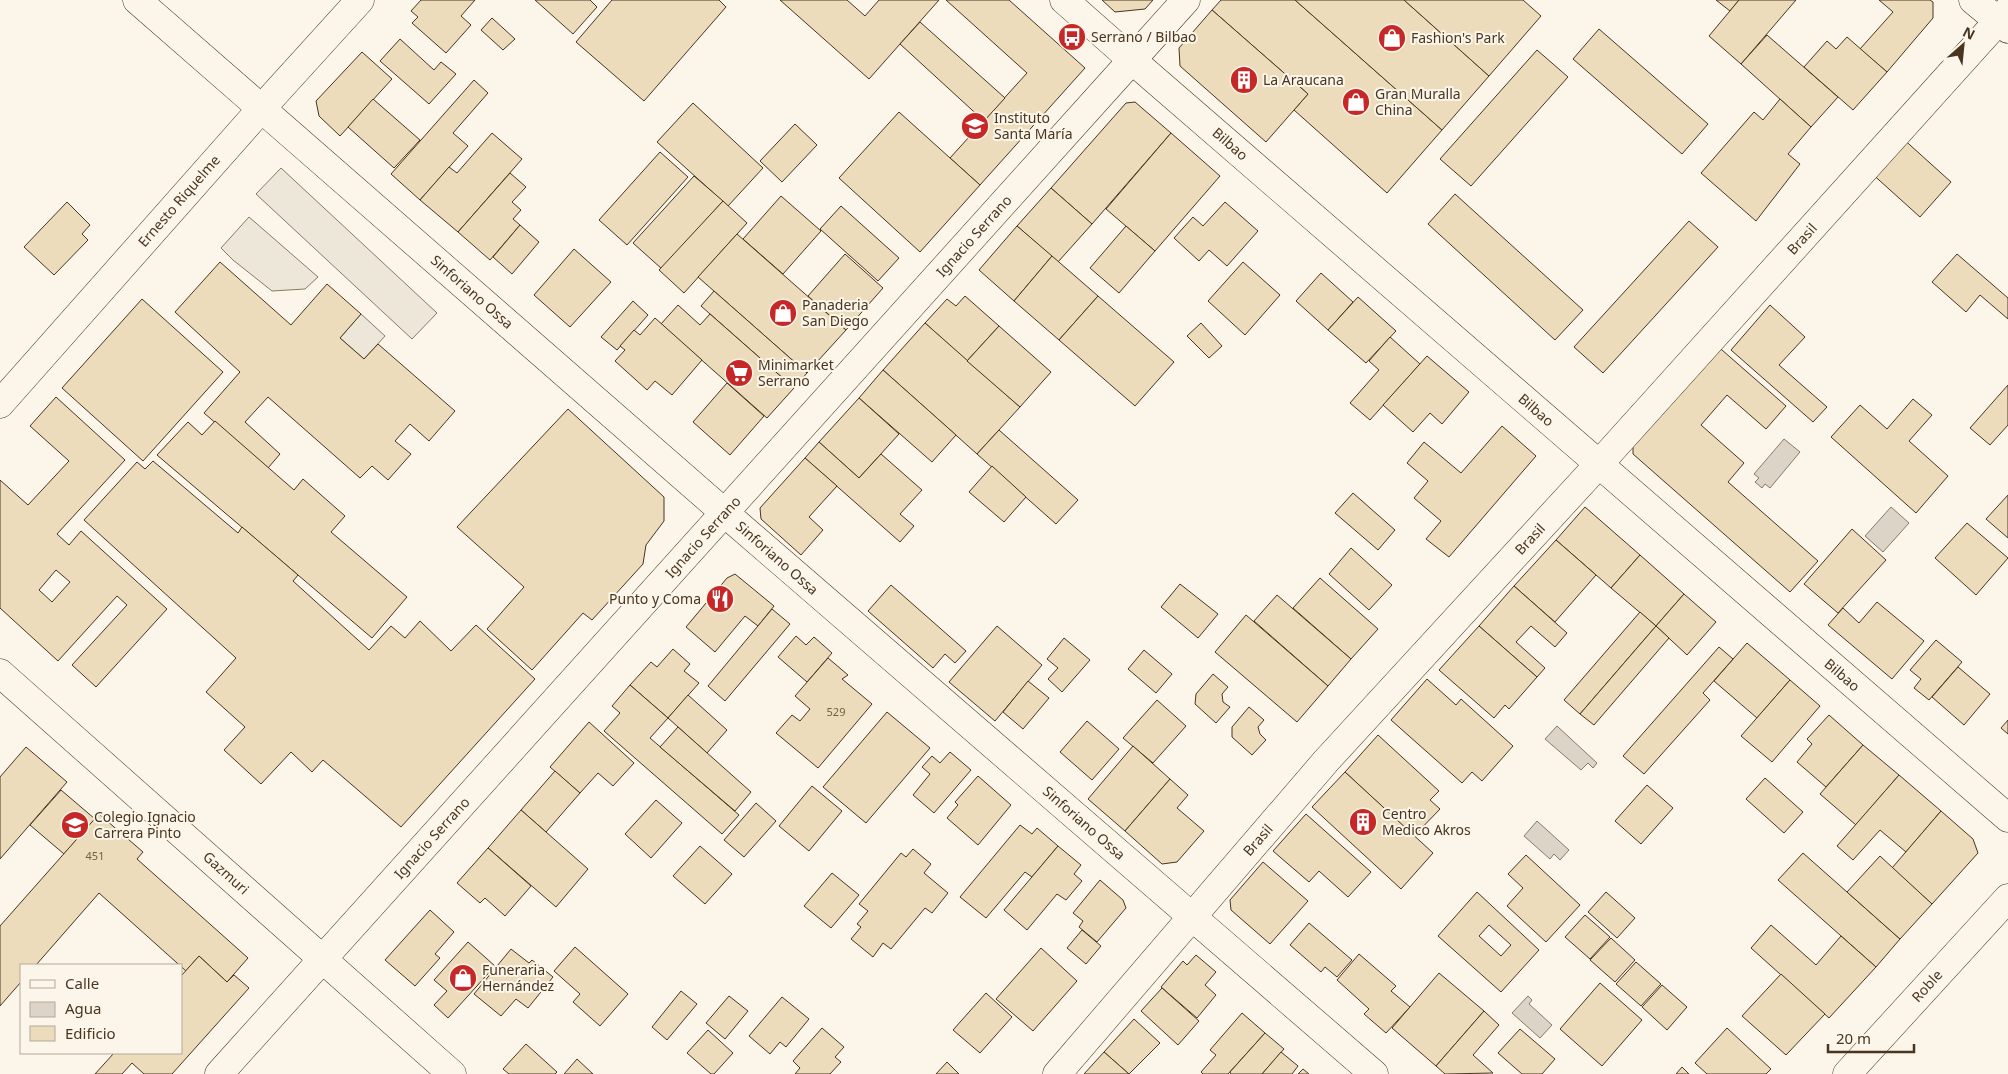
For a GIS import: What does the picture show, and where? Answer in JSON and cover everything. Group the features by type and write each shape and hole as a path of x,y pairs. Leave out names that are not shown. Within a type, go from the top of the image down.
{"street":[{"name":"Sinforiano Ossa","path":"137,0 725,513 1374,1074"},
{"name":"Ernesto Riquelme","path":"0,404 261,108 360,0"},
{"name":"Bilbao","path":"1064,0 2008,818"},
{"name":"Ignacio Serrano","path":"220,1074 1186,0"},
{"path":"1973,0 2005,20"},
{"name":"Brasil","path":"1057,1074 1326,761 2005,20"},
{"name":"Gazmuri","path":"0,673 452,1074"},
{"name":"Roble","path":"1847,1074 2008,898"}],"shaded area":[{"path":"281,168 437,313 412,339 256,194"},
{"path":"249,217 318,277 305,289 272,291 233,260 221,248"},
{"path":"361,314 385,336 364,359 340,338"}],"water":[{"path":"1784,439 1800,452 1770,488 1765,484 1762,488 1755,482 1759,478 1754,474"},
{"path":"1891,507 1909,523 1883,552 1865,536"},
{"path":"1557,726 1597,763 1593,768 1588,763 1581,770 1545,739"},
{"path":"1537,821 1569,850 1560,860 1554,854 1550,859 1524,836"},
{"path":"1528,996 1532,1000 1529,1004 1552,1025 1540,1038 1512,1013"}],"building":[{"path":"421,0 475,0 461,16 471,25 446,53 412,23 418,17 411,11"},
{"path":"535,0 590,0 597,7 573,34"},
{"path":"612,0 719,0 726,7 644,101 576,42"},
{"path":"780,0 847,0 865,16 879,0 939,0 869,79"},
{"path":"946,0 1009,0 1085,68 980,185 950,158 1027,73"},
{"path":"1102,0 1153,0 1145,9 1115,12"},
{"name":"Gran Muralla China","path":"1221,0 1295,0 1442,130 1387,193 1294,110 1308,94 1212,10"},
{"name":"Fashion's Park","path":"1295,0 1404,0 1489,76 1442,130"},
{"path":"1404,0 1523,0 1541,16 1489,76"},
{"path":"1716,0 1739,0 1730,11"},
{"path":"1739,0 1796,0 1741,64 1709,36"},
{"path":"1879,0 1930,0 1933,2 1933,18 1887,72 1860,49 1893,12"},
{"name":"La Araucana","path":"1212,10 1308,94 1266,142 1180,66 1179,48"},
{"path":"492,18 515,39 503,50 481,30"},
{"path":"920,22 1005,98 984,121 900,44"},
{"path":"1599,29 1708,124 1682,154 1573,59"},
{"path":"1767,35 1838,97 1811,127 1741,64"},
{"path":"1847,37 1887,72 1853,110 1804,67 1827,41 1836,49"},
{"path":"400,39 434,70 441,62 456,74 429,104 380,61"},
{"path":"1537,50 1568,77 1471,186 1440,159"},
{"path":"362,52 392,79 340,136 319,116 316,101"},
{"path":"474,80 488,93 453,133 468,146 420,200 391,174"},
{"path":"373,99 420,140 394,168 348,127"},
{"path":"1780,99 1811,127 1788,154 1800,164 1756,221 1701,173 1754,112 1763,120"},
{"path":"1135,102 1171,133 1092,224 1051,188 1126,103"},
{"path":"693,103 763,168 728,206 657,142"},
{"path":"899,112 980,185 920,252 839,178"},
{"path":"795,124 817,145 782,182 760,161"},
{"path":"492,133 522,159 458,232 420,200 449,167 457,173"},
{"path":"1171,133 1220,176 1155,251 1106,209"},
{"path":"1900,136 1951,182 1920,217 1869,171"},
{"path":"660,152 688,177 627,245 599,220"},
{"path":"510,173 526,187 512,202 521,210 513,219 520,225 490,260 458,232"},
{"path":"694,176 723,201 662,269 633,243"},
{"path":"1051,188 1092,224 1058,262 1017,226"},
{"path":"1455,194 1583,310 1555,340 1428,224"},
{"path":"781,196 821,231 783,274 743,239"},
{"path":"723,201 747,223 684,293 659,270"},
{"path":"67,202 90,225 82,234 88,240 54,275 24,247"},
{"path":"1225,202 1258,231 1227,266 1209,250 1199,261 1174,238 1193,217 1203,226"},
{"path":"841,206 899,258 878,281 820,229"},
{"path":"1689,221 1718,247 1603,373 1574,347"},
{"path":"520,225 539,242 512,274 493,257"},
{"path":"1017,226 1052,256 1014,301 979,270"},
{"path":"1126,226 1155,251 1119,293 1090,268"},
{"name":"Panaderia San Diego","path":"737,234 846,330 807,373 698,277"},
{"path":"574,249 611,282 570,327 534,295"},
{"path":"845,254 883,288 846,330 808,296"},
{"path":"1957,254 2008,298 2008,319 1980,295 1966,312 1932,282"},
{"path":"1052,256 1098,296 1059,340 1014,301"},
{"path":"220,262 291,325 327,284 361,314 340,338 364,359 378,344 455,411 429,441 410,424 395,441 411,454 388,480 372,466 360,478 268,397 245,422 280,454 268,468 204,413 240,372 175,312"},
{"path":"1243,262 1280,295 1245,335 1208,301"},
{"path":"1321,273 1353,302 1328,330 1296,301"},
{"path":"714,291 807,373 794,388 701,306"},
{"path":"965,296 999,326 967,361 925,323 947,299 956,306"},
{"path":"1098,296 1174,362 1135,406 1059,340"},
{"path":"1358,297 1396,331 1366,363 1328,330"},
{"path":"142,299 223,372 143,461 62,388"},
{"path":"633,301 648,315 617,350 601,337"},
{"path":"678,305 700,325 710,314 794,388 767,418 661,324"},
{"path":"1770,305 1805,337 1779,365 1827,407 1813,422 1731,350"},
{"path":"655,318 702,360 672,395 655,381 647,390 615,361 625,350 620,346 634,330 640,335"},
{"path":"925,323 1020,407 977,454 883,370"},
{"path":"1201,323 1222,346 1209,358 1187,336"},
{"path":"999,326 1051,372 1020,407 967,361"},
{"path":"1390,337 1420,364 1370,420 1350,403 1379,370 1369,361"},
{"path":"1714,343 1786,406 1766,429 1727,395 1701,425 1744,463 1728,482 1818,561 1790,592 1633,454 1633,435"},
{"path":"1427,356 1469,392 1442,424 1430,413 1413,432 1383,405"},
{"path":"883,370 956,435 932,462 859,398"},
{"path":"727,383 764,416 730,455 693,422"},
{"path":"2008,385 2008,425 1990,445 1970,428"},
{"path":"56,397 125,460 57,534 69,545 81,531 167,609 96,687 72,665 127,605 117,596 58,661 0,608 0,480 28,505 69,461 30,426","holes":["56,570 70,582 52,602 39,590"]},
{"path":"859,398 899,434 859,478 819,442"},
{"path":"1913,399 1932,415 1909,441 1948,476 1916,513 1831,437 1860,405 1887,429"},
{"path":"568,409 664,497 664,521 646,545 643,564 592,620 583,613 532,670 487,629 524,587 457,527"},
{"path":"215,421 294,490 303,479 345,516 331,532 407,597 372,638 157,455 188,422 202,435"},
{"path":"1502,426 1536,456 1449,557 1426,539 1441,521 1414,498 1428,481 1407,463 1424,442 1461,473"},
{"path":"999,430 1078,500 1056,524 977,454"},
{"path":"819,442 859,478 881,454 922,490 900,514 914,526 900,542 805,458"},
{"path":"805,458 837,486 809,517 823,530 801,555 761,519 760,508"},
{"path":"153,461 238,533 242,527 298,575 293,581 369,650 391,626 405,638 420,621 451,651 476,625 535,679 401,827 323,760 312,772 291,752 261,784 224,750 245,727 206,692 236,658 84,520 137,462 145,469"},
{"path":"992,466 1026,497 1004,522 969,492"},
{"path":"1353,493 1395,530 1378,550 1335,513"},
{"path":"2008,495 2008,538 1986,519"},
{"path":"1585,507 1640,555 1611,588 1556,540"},
{"path":"1967,523 2008,558 1976,595 1935,558"},
{"path":"1852,529 1886,560 1838,613 1804,584"},
{"path":"1556,540 1596,575 1555,622 1514,586"},
{"path":"1351,548 1392,585 1369,610 1329,574"},
{"path":"1640,555 1684,594 1656,626 1611,588"},
{"path":"735,574 774,606 758,626 745,616 715,652 686,627 727,578"},
{"path":"1320,578 1378,629 1351,659 1293,608"},
{"path":"1180,584 1218,614 1198,638 1161,607"},
{"path":"891,585 966,651 955,663 945,654 933,668 868,611"},
{"path":"1514,586 1567,633 1555,647 1531,626 1516,642 1545,668 1537,677 1479,626"},
{"path":"1684,594 1716,622 1687,655 1656,626"},
{"path":"1277,595 1351,659 1328,686 1254,621"},
{"path":"1877,602 1924,641 1892,679 1828,625 1843,608 1859,623"},
{"path":"772,609 790,624 725,701 708,686"},
{"path":"1640,612 1656,626 1580,714 1564,700"},
{"path":"1246,615 1328,686 1297,722 1215,652"},
{"path":"997,626 1042,665 995,721 949,682"},
{"path":"1479,626 1537,677 1509,709 1505,705 1494,718 1439,670"},
{"path":"1656,626 1669,638 1594,725 1580,714"},
{"path":"796,636 806,645 814,637 832,653 807,682 778,657"},
{"path":"1064,638 1090,660 1062,692 1048,679 1058,668 1047,659"},
{"path":"1936,640 1962,662 1929,700 1914,688 1921,679 1910,670"},
{"path":"1747,643 1790,680 1757,718 1714,681"},
{"path":"1719,647 1733,659 1703,693 1710,700 1644,774 1623,756"},
{"path":"673,649 690,664 684,671 699,683 668,718 630,685 651,662 657,667"},
{"path":"1144,650 1172,674 1156,693 1128,669"},
{"path":"828,658 848,675 842,679 872,704 818,768 776,733 792,715 800,721 810,709 795,696"},
{"path":"1958,667 1990,694 1964,725 1932,697"},
{"path":"1213,674 1228,687 1222,694 1223,702 1230,707 1216,723 1195,704 1196,694"},
{"path":"1427,679 1456,705 1461,699 1513,746 1482,781 1472,772 1462,783 1391,720"},
{"path":"1790,680 1820,706 1772,762 1741,736"},
{"path":"1028,681 1049,698 1023,729 1003,712"},
{"path":"630,685 668,718 650,738 739,815 722,834 604,731 620,713 612,706"},
{"path":"688,695 727,730 707,753 668,718"},
{"path":"1157,700 1186,726 1153,763 1123,738"},
{"path":"1249,707 1264,720 1258,727 1260,734 1266,740 1252,755 1232,737 1232,727"},
{"path":"887,712 930,748 866,823 823,787"},
{"path":"1829,715 1863,745 1826,787 1797,762 1812,744 1807,739"},
{"path":"2008,720 2008,734 2001,728"},
{"path":"1087,721 1119,749 1092,780 1060,752"},
{"path":"589,722 634,763 613,786 598,773 580,793 550,767"},
{"path":"678,727 751,792 735,811 660,747"},
{"path":"1378,735 1439,791 1430,800 1440,809 1414,836 1345,772"},
{"path":"1863,745 1899,775 1856,825 1820,794"},
{"path":"1133,746 1170,779 1125,831 1088,799"},
{"path":"26,747 67,782 0,859 0,777"},
{"path":"950,752 971,770 934,813 913,795 930,774 922,767 932,756 940,763"},
{"path":"555,771 580,793 546,832 521,810"},
{"name":"Centro Medico Akros","path":"1345,772 1433,853 1401,889 1312,807"},
{"path":"1899,775 1941,811 1906,852 1880,830 1853,860 1837,846"},
{"path":"978,776 1011,805 978,845 947,818 958,805 955,802"},
{"path":"1765,778 1803,812 1784,833 1746,799"},
{"path":"1170,779 1188,795 1177,808 1204,831 1177,862 1162,864 1125,831"},
{"path":"1647,785 1673,808 1641,844 1615,821"},
{"path":"812,786 842,811 809,851 779,826"},
{"path":"61,790 95,819 64,854 30,825"},
{"path":"656,800 682,823 651,858 625,834"},
{"path":"756,803 776,821 744,857 724,840"},
{"path":"521,810 588,869 556,907 488,848"},
{"path":"1941,811 1973,839 1978,853 1932,904 1892,868"},
{"path":"99,814 143,852 137,859 248,958 227,982 199,956 186,971 182,967 182,964 178,964 99,893 37,964 20,964 20,983 0,1006 0,926"},
{"path":"1306,814 1371,872 1348,897 1319,871 1309,882 1273,851"},
{"path":"1020,825 1032,834 1037,828 1058,846 1032,877 1025,872 986,918 960,897"},
{"path":"700,846 732,874 705,904 673,876"},
{"path":"1058,846 1081,865 1074,874 1082,881 1066,900 1057,894 1027,930 1004,910"},
{"path":"488,848 531,886 505,916 485,898 480,903 457,883"},
{"path":"913,849 931,864 924,873 948,893 932,913 925,908 891,949 883,943 873,957 851,939 861,927 857,924 868,911 859,904 901,853 906,857"},
{"path":"1803,853 1900,939 1876,967 1778,880"},
{"path":"1526,855 1580,905 1546,942 1507,906 1523,888 1508,874"},
{"path":"1880,856 1932,904 1900,939 1847,892"},
{"path":"1263,862 1308,901 1270,944 1231,910 1230,900"},
{"path":"832,873 859,895 831,928 804,906"},
{"path":"1100,880 1123,900 1126,908 1097,942 1079,927 1083,921 1073,913"},
{"path":"1477,892 1539,950 1501,992 1438,936","holes":["1489,925 1511,945 1501,956 1479,936"]},
{"path":"1606,892 1635,918 1617,938 1588,912"},
{"path":"430,910 454,932 435,954 440,958 415,986 385,960"},
{"path":"1585,915 1610,937 1590,959 1565,937"},
{"path":"1309,923 1352,960 1337,977 1325,967 1321,972 1290,945"},
{"path":"1771,925 1816,965 1841,936 1876,967 1829,1018 1751,948"},
{"path":"1082,930 1101,946 1086,964 1067,948"},
{"path":"1611,938 1635,960 1615,982 1590,960"},
{"path":"468,942 495,966 448,1018 434,1005 447,991 434,980"},
{"path":"575,947 628,994 600,1026 573,1002 580,994 554,971"},
{"path":"1041,948 1077,981 1033,1031 996,999"},
{"path":"511,949 529,963 532,960 553,977 528,1008 516,999 501,1016 474,994"},
{"path":"1359,954 1396,986 1391,991 1410,1007 1386,1033 1364,1014 1369,1009 1337,980"},
{"path":"1196,955 1216,972 1205,985 1216,995 1197,1018 1161,987 1183,961 1187,965"},
{"path":"199,956 227,982 234,975 249,988 172,1074 144,1074 132,1063 122,1074 95,1074 113,1054 182,1054 182,975"},
{"path":"1636,962 1661,984 1641,1006 1616,984"},
{"path":"1439,973 1484,1011 1436,1066 1392,1028"},
{"path":"1781,974 1825,1014 1786,1055 1742,1016"},
{"path":"1600,983 1642,1020 1602,1066 1560,1029"},
{"path":"1662,985 1687,1007 1667,1030 1642,1007"},
{"path":"1162,988 1199,1021 1178,1045 1141,1011"},
{"path":"681,991 697,1004 667,1040 652,1027"},
{"path":"986,993 1012,1017 980,1053 953,1030"},
{"path":"729,996 748,1011 725,1039 706,1023"},
{"path":"782,997 809,1019 786,1047 780,1042 770,1054 749,1036"},
{"path":"1484,1011 1499,1025 1473,1055 1493,1073 1445,1074 1436,1066"},
{"path":"1242,1013 1265,1033 1228,1074 1203,1074 1201,1072 1216,1055 1210,1050"},
{"path":"1134,1019 1160,1043 1129,1074 1104,1052"},
{"path":"822,1028 844,1047 835,1057 841,1062 830,1074 795,1074 800,1068 793,1061"},
{"path":"1727,1028 1771,1069 1766,1074 1707,1074 1695,1063"},
{"path":"1520,1029 1555,1059 1542,1074 1522,1074 1498,1053"},
{"path":"708,1030 733,1053 714,1074 711,1074 687,1053"},
{"path":"1265,1033 1284,1049 1262,1074 1231,1074 1230,1072"},
{"path":"526,1044 557,1072 555,1074 509,1074 503,1069"},
{"path":"1104,1052 1129,1074 1084,1074"},
{"path":"1281,1052 1298,1066 1292,1074 1262,1074"},
{"path":"577,1059 593,1074 564,1074"},
{"path":"947,1062 959,1074 936,1074"},
{"path":"1682,1067 1689,1074 1676,1074"},
{"path":"1303,1069 1309,1074 1298,1074"}],"place":[{"name":"Serrano / Bilbao","path":"1072,37"},
{"name":"Fashion's Park","path":"1392,38"},
{"name":"La Araucana","path":"1244,80"},
{"name":"Gran Muralla China","path":"1356,102"},
{"name":"Instituto Santa María","path":"975,126"},
{"name":"Panaderia San Diego","path":"783,313"},
{"name":"Minimarket Serrano","path":"739,373"},
{"name":"Punto y Coma","path":"720,599"},
{"name":"Centro Medico Akros","path":"1363,822"},
{"name":"Colegio Ignacio Carrera Pinto","path":"75,825"},
{"name":"Funeraria Hernández","path":"463,978"}]}
